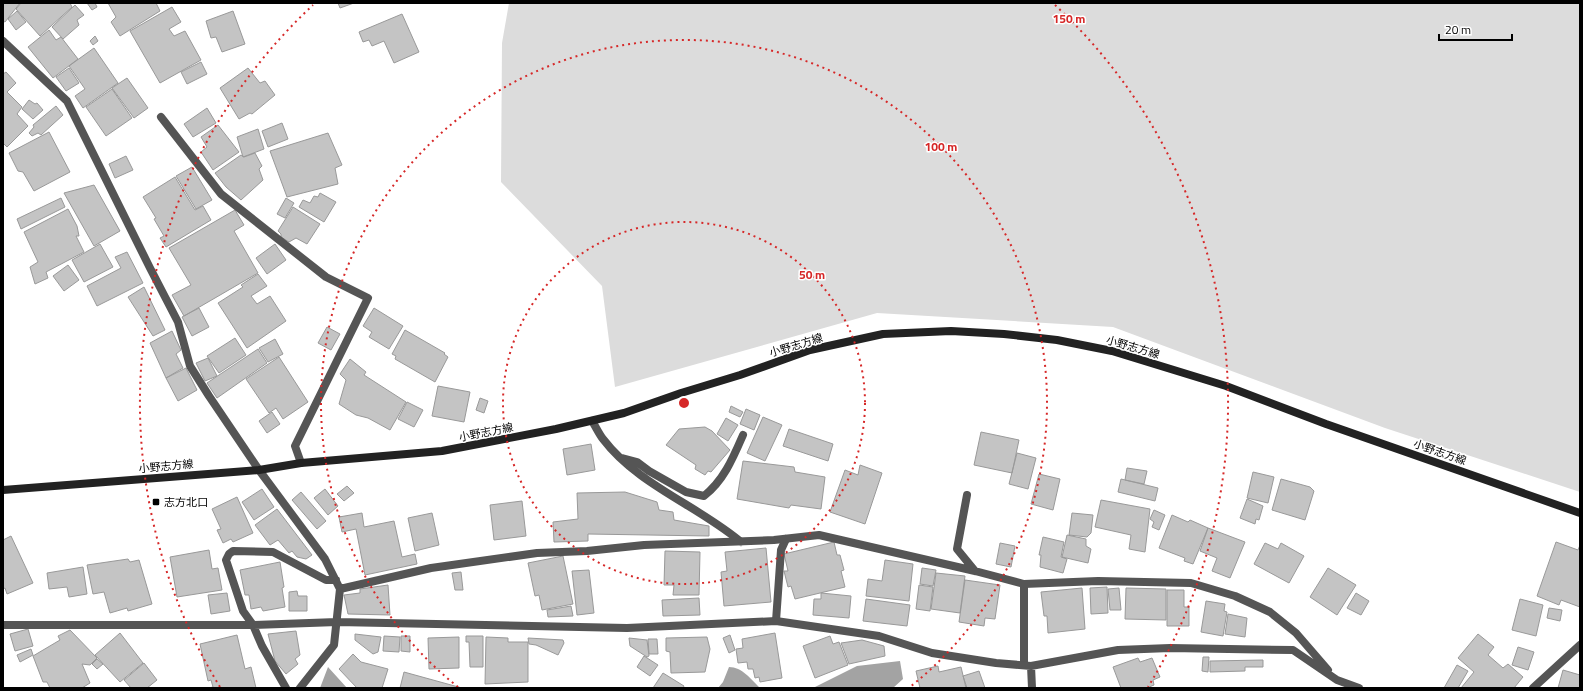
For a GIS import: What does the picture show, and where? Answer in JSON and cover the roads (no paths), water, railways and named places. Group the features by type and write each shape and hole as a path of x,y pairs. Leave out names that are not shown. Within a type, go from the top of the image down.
{"main road":[{"name":"小野志方線","path":"3,490 259,470 301,463 442,451 556,430 624,413 681,393 740,375 810,350 883,334 951,331 1004,334 1057,340 1112,351 1226,386 1326,424 1580,513"}],"street":[{"path":"3,41 67,101 178,322 190,366 259,470 325,559 336,580 340,589 334,645 300,688"},
{"path":"161,117 221,194 326,277 368,298 295,446 301,463"},
{"path":"592,421 603,439 622,458 654,483 723,527 741,542"},
{"path":"622,458 637,462 649,471 686,492 704,496 714,488 728,468 743,435"},
{"path":"966,495 958,549 975,571"},
{"path":"340,589 431,568 522,555 624,548 644,544 741,542 819,535 975,571 1024,584 1098,581 1191,583 1235,596 1270,612 1296,632 1337,680"},
{"path":"776,621 781,550 786,539"},
{"path":"286,688 262,646 253,625 243,611 226,560 229,554 233,551 273,552 326,580 336,580"},
{"path":"1024,584 1028,665 1032,688"},
{"path":"3,624 253,625 337,622 627,628 776,621 879,636 932,653 996,663 1028,665 1118,650 1170,648 1294,650 1337,680 1359,688"},
{"path":"1533,688 1580,645"}],"place":[{"name":"志方北口","path":"156,502"}]}
